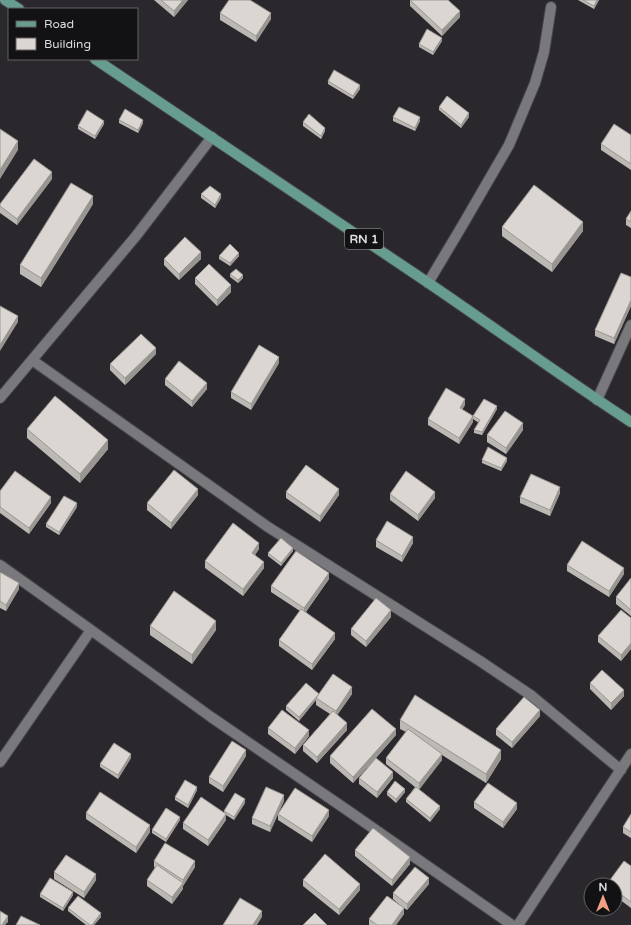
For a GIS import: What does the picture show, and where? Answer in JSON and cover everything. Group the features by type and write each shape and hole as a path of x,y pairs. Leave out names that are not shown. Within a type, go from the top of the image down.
{"main road":[{"path":"5,0 17,8"},
{"name":"RN 1","path":"96,60 428,282 631,422"}],"street":[{"path":"428,282 509,145 535,83 544,52 551,6"},
{"path":"0,398 136,236 212,137"},
{"path":"597,400 631,325"},
{"path":"32,360 268,527 480,661 532,696 621,770"},
{"path":"0,565 210,717 512,925"},
{"path":"0,762 91,630"},
{"path":"518,925 631,754"}],"building":[{"path":"161,0 183,0 174,11"},
{"path":"229,0 250,0 271,13 256,36 220,13"},
{"path":"410,0 448,0 460,11 442,30"},
{"path":"583,0 597,0 594,6"},
{"path":"427,29 442,38 433,52 419,44"},
{"path":"334,70 360,85 353,96 328,81"},
{"path":"447,96 469,113 461,125 439,107"},
{"path":"399,107 420,117 415,128 393,117"},
{"path":"125,109 143,120 138,130 119,120"},
{"path":"87,110 104,121 95,136 78,126"},
{"path":"309,114 325,128 321,136 303,122"},
{"path":"614,124 631,135 631,164 601,144"},
{"path":"0,129 18,141 0,170"},
{"path":"34,159 52,172 17,219 0,206 0,204"},
{"path":"71,183 93,196 41,278 20,265"},
{"path":"534,185 583,222 552,264 502,227"},
{"path":"210,186 221,194 215,205 201,194"},
{"path":"631,211 631,222 626,219"},
{"path":"185,237 201,252 179,274 164,259"},
{"path":"230,244 239,253 230,263 219,256"},
{"path":"209,264 231,285 217,300 195,278"},
{"path":"236,269 243,275 238,280 230,274"},
{"path":"621,273 631,277 631,300 614,338 595,330"},
{"path":"0,306 18,316 0,345"},
{"path":"141,334 156,348 125,378 110,364"},
{"path":"259,345 279,357 251,404 231,392"},
{"path":"179,361 207,383 192,401 165,379"},
{"path":"446,388 465,399 460,408 473,416 459,438 428,419"},
{"path":"55,396 108,440 80,474 27,429"},
{"path":"484,399 497,406 482,432 474,430 480,420 473,416"},
{"path":"505,411 523,423 506,448 487,435"},
{"path":"488,447 507,458 501,468 482,460"},
{"path":"306,465 339,489 320,516 286,492"},
{"path":"174,470 198,489 171,523 147,503"},
{"path":"15,471 51,497 29,528 0,507 0,491"},
{"path":"406,471 435,492 418,515 390,494"},
{"path":"531,474 560,487 550,510 520,497"},
{"path":"64,496 77,503 59,532 46,524"},
{"path":"387,521 413,537 402,556 376,540"},
{"path":"233,523 259,543 252,553 264,562 243,589 205,561"},
{"path":"281,538 293,548 281,563 268,553"},
{"path":"582,541 624,568 609,591 567,565"},
{"path":"296,551 329,573 304,608 271,586"},
{"path":"0,572 19,583 6,605 0,601"},
{"path":"631,578 631,610 616,597"},
{"path":"174,591 216,621 192,655 150,626"},
{"path":"376,598 391,610 366,641 351,629"},
{"path":"301,609 335,633 312,664 279,640"},
{"path":"621,610 631,618 631,643 621,655 598,636"},
{"path":"602,670 624,690 611,703 590,683"},
{"path":"333,674 352,687 336,711 316,698"},
{"path":"306,683 319,694 299,717 286,706"},
{"path":"415,695 501,750 486,774 400,720"},
{"path":"524,697 540,710 512,742 496,729"},
{"path":"372,709 396,729 353,777 330,756"},
{"path":"282,710 309,730 295,748 268,728"},
{"path":"333,711 347,723 317,757 303,745"},
{"path":"408,729 442,754 419,783 386,758"},
{"path":"232,741 246,750 223,786 209,777"},
{"path":"114,743 131,754 118,775 100,764"},
{"path":"376,758 393,772 377,792 359,778"},
{"path":"185,780 197,787 188,805 175,797"},
{"path":"395,781 405,789 396,799 387,792"},
{"path":"488,783 517,803 503,822 474,802"},
{"path":"266,787 284,795 270,826 252,818"},
{"path":"416,787 440,806 430,818 406,799"},
{"path":"295,788 329,810 312,836 278,814"},
{"path":"100,792 150,825 136,847 86,813"},
{"path":"235,793 245,799 234,817 224,811"},
{"path":"201,797 226,814 208,840 183,823"},
{"path":"166,808 180,817 166,839 152,830"},
{"path":"631,814 631,832 623,827"},
{"path":"373,828 410,857 392,880 355,850"},
{"path":"165,843 195,861 183,880 154,861"},
{"path":"325,854 360,884 339,909 303,880"},
{"path":"66,855 96,874 84,892 54,872"},
{"path":"624,861 631,866 631,902 623,896 623,877 612,877"},
{"path":"157,865 183,883 172,897 147,880"},
{"path":"415,867 429,878 407,904 393,893"},
{"path":"50,878 73,892 63,908 40,894"},
{"path":"78,896 101,913 92,925 68,908"},
{"path":"387,896 404,908 392,925 377,925 369,919"},
{"path":"240,898 262,911 253,925 223,925"},
{"path":"0,911 8,916 2,925 0,925"},
{"path":"315,913 327,925 303,925"},
{"path":"21,916 40,925 16,925"}]}
